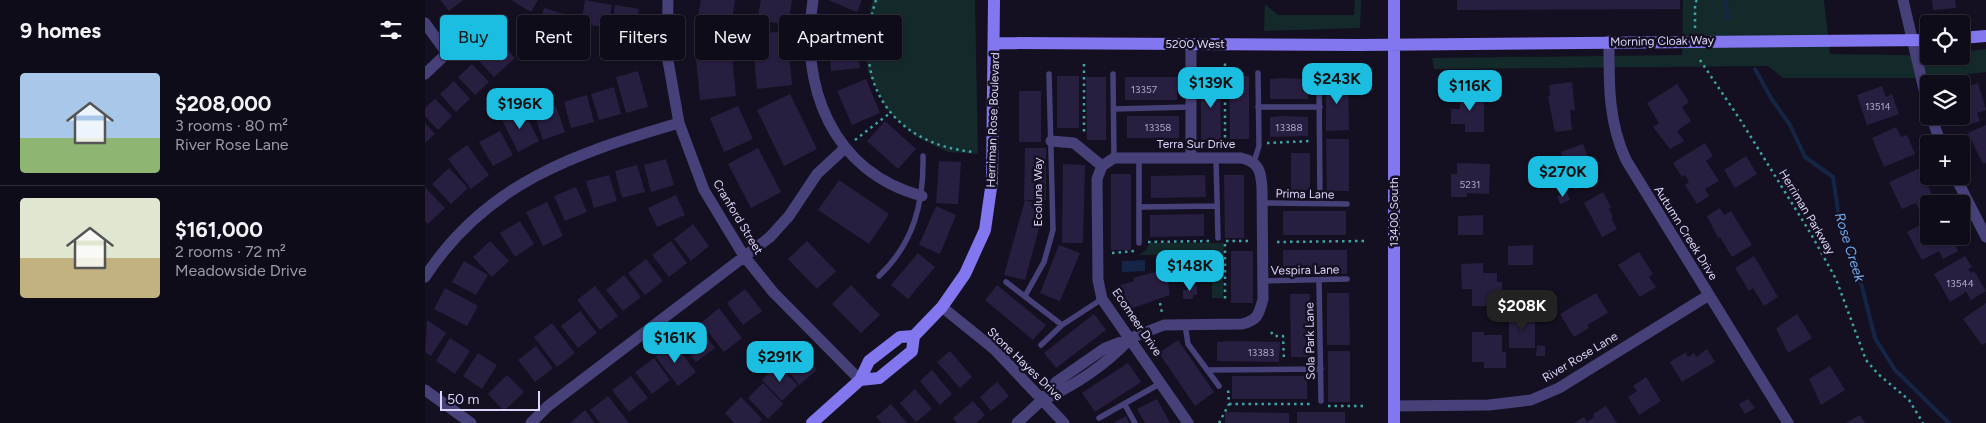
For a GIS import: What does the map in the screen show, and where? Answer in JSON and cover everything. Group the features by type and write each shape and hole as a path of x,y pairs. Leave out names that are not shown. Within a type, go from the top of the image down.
{"street":[{"name":"Cranford Street","path":"669,0 667,55 679,123 704,190 744,256 773,292 860,380"},
{"path":"813,0 809,37 812,74 821,105 849,145 884,182 922,196"},
{"name":"Herriman Rose Boulevard","path":"860,380 879,378 912,351 914,336 942,307 965,274 985,230 992,181 994,0"},
{"name":"13400 South","path":"1394,0 1394,423"},
{"path":"1903,0 1920,76"},
{"path":"425,23 440,43"},
{"path":"1970,37 1986,36"},
{"name":"Morning Cloak Way","path":"1394,43 1920,40"},
{"name":"Autumn Creek Drive","path":"1609,41 1610,108 1620,147 1634,175 1788,423"},
{"name":"5200 West","path":"995,42 1191,44 1394,43"},
{"path":"1191,44 1191,158"},
{"path":"425,74 440,59"},
{"path":"425,277 443,249 501,195 552,166 607,144 679,123"},
{"name":"Ecoluna Way","path":"1051,141 1074,143 1102,166"},
{"path":"531,423 548,406 782,225 817,174 849,145"},
{"path":"1102,166 1115,158"},
{"name":"Terra Sur Drive","path":"1115,158 1241,158 1254,162"},
{"path":"1017,423 1043,399 1056,382 1105,348 1164,325 1242,324 1253,321 1258,317 1263,299 1262,203 1261,172 1254,162"},
{"name":"Ecomeer Drive","path":"1102,166 1097,179 1098,280 1102,298 1188,423"},
{"path":"1960,185 1986,237"},
{"name":"River Rose Lane","path":"1394,406 1489,405 1520,403 1537,398 1559,388 1709,295"},
{"name":"Stone Hayes Drive","path":"942,307 994,350 1064,423"},
{"name":"Herriman Rose Boulevard","path":"812,423 860,380 869,361 900,336 914,336"},
{"path":"425,390 471,423"}],"lane":[{"path":"1254,162 1259,146 1258,73"},
{"path":"1049,74 1051,141"},
{"path":"1113,74 1115,158"},
{"path":"1319,80 1320,204"},
{"path":"1113,109 1191,107"},
{"path":"1258,107 1319,107"},
{"name":"Ecoluna Way","path":"1025,296 1044,262 1053,230 1051,141"},
{"path":"879,276 904,245 913,229 922,196 923,156"},
{"path":"1139,158 1139,242"},
{"path":"1216,239 1217,158"},
{"name":"Prima Lane","path":"1262,203 1347,204"},
{"path":"1139,207 1217,206"},
{"name":"Sola Park Lane","path":"1319,280 1322,403"},
{"name":"Vespira Lane","path":"1263,281 1347,280"},
{"path":"1006,282 1062,326"},
{"path":"1041,345 1062,326 1102,298"},
{"path":"1185,324 1188,344 1219,386"},
{"path":"1207,370 1321,369"},
{"path":"1099,418 1125,405 1161,382"},
{"path":"1125,405 1135,423"}],"path":[{"path":"876,0 869,27 866,51 872,82 890,113 931,142 953,150 974,152"},
{"path":"1695,28 1695,3 1697,0"},
{"name":"Herriman Parkway","path":"1700,60 1741,121 1811,234 1836,279 1866,360 1878,374 1909,400 1923,423"},
{"path":"1225,61 1225,144"},
{"path":"1084,64 1084,140"},
{"path":"849,145 890,113"},
{"path":"1267,143 1311,142"},
{"path":"1145,249 1145,242 1216,239"},
{"path":"1225,300 1225,241 1252,241"},
{"path":"1277,242 1363,242"},
{"path":"1111,253 1122,254 1137,251"},
{"path":"1271,332 1274,336 1283,336 1284,360"},
{"path":"1219,423 1229,404 1228,386"},
{"path":"1322,403 1363,406"},
{"path":"1229,404 1313,404 1313,406"}],"green space":[{"path":"873,0 975,0 978,154 948,152 915,136 888,111 868,72 867,60 902,60 902,15 869,15"},
{"path":"1355,0 1361,0 1360,28 1264,31 1265,4 1278,15 1354,15"},
{"path":"1683,0 1824,0 1830,54 1920,55 1920,65 1970,65 1970,51 1986,49 1986,72 1961,75 1920,75 1920,78 1783,78 1768,66 1434,69 1432,58 1682,55"},
{"path":"1150,243 1224,243 1223,298 1212,298 1212,254 1139,255 1146,250"},
{"path":"1180,256 1211,257 1211,276 1180,275"}],"water":[{"path":"1145,260 1145,271 1122,272 1122,261"}],"building":[{"path":"440,0 463,0 449,11"},
{"path":"511,0 538,0 531,12"},
{"path":"585,0 612,5 610,15 600,15 600,27 590,25 590,15 582,15"},
{"path":"701,0 735,0 733,15 698,15"},
{"path":"761,0 792,0 790,15 779,15 779,24 769,22 769,15 758,15"},
{"path":"828,0 862,0 857,12"},
{"path":"1457,0 1680,0 1680,9 1457,10"},
{"path":"1932,0 1955,0 1956,8 1933,10"},
{"path":"615,5 639,9 638,15 613,15"},
{"path":"544,8 567,15 542,15"},
{"path":"779,32 779,60 790,60 792,85 757,89 754,60 769,60 769,33"},
{"path":"507,49 515,58 494,77 479,61 507,60"},
{"path":"696,60 732,60 736,96 700,100"},
{"path":"830,60 859,60 860,68 831,71"},
{"path":"472,64 489,82 475,95 458,77"},
{"path":"638,71 648,107 626,113 616,77"},
{"path":"1057,76 1079,76 1079,128 1057,128"},
{"path":"1229,76 1249,76 1249,139 1230,139"},
{"path":"1086,77 1106,77 1106,140 1087,140"},
{"path":"1125,77 1177,77 1177,100 1125,100"},
{"path":"1201,77 1220,77 1221,140 1201,140"},
{"path":"866,79 880,113 852,125 837,91"},
{"path":"1270,79 1308,79 1308,99 1270,99"},
{"path":"1326,79 1348,79 1349,130 1326,131"},
{"path":"454,81 470,99 456,112 440,94"},
{"path":"1572,82 1575,110 1570,110 1572,130 1555,132 1548,97 1550,96 1549,85"},
{"path":"1978,83 1986,110 1977,113 1980,121 1970,124 1970,86"},
{"path":"1677,84 1689,102 1682,107 1691,121 1677,131 1684,141 1670,149 1653,127 1659,123 1647,103"},
{"path":"1882,86 1886,97 1892,94 1899,114 1867,125 1857,95"},
{"path":"614,87 621,114 599,120 591,94"},
{"path":"1019,91 1041,91 1041,142 1019,142"},
{"path":"1460,91 1484,91 1484,132 1465,132 1465,124 1451,124 1451,109 1460,109"},
{"path":"790,94 817,149 784,166 757,110"},
{"path":"587,95 594,122 571,128 564,102"},
{"path":"435,99 452,116 438,130 425,116 425,108"},
{"path":"556,106 565,132 543,140 534,113"},
{"path":"738,106 753,139 724,152 710,118"},
{"path":"522,108 539,141 518,152 501,118"},
{"path":"1127,116 1179,116 1179,138 1127,138"},
{"path":"1270,117 1308,117 1308,136 1270,137"},
{"path":"885,121 916,149 898,169 867,141"},
{"path":"425,123 435,134 425,143"},
{"path":"1986,125 1986,163 1983,164 1968,133"},
{"path":"1896,127 1901,137 1907,135 1915,154 1884,167 1872,138"},
{"path":"500,131 513,155 493,166 479,142"},
{"path":"1326,139 1349,139 1349,191 1327,191"},
{"path":"1705,143 1713,156 1706,161 1719,181 1705,189 1709,196 1697,204 1685,185 1689,182 1685,175 1682,177 1673,163"},
{"path":"1583,144 1589,160 1582,163 1590,184 1574,190 1570,179 1563,182 1559,173 1568,170 1561,152"},
{"path":"467,145 489,175 471,189 448,159"},
{"path":"758,148 781,192 751,208 728,164"},
{"path":"1025,148 1046,148 1046,200 1024,200"},
{"path":"1291,153 1310,153 1310,190 1291,190"},
{"path":"1746,156 1757,174 1735,188 1724,170"},
{"path":"666,159 674,185 651,192 644,165"},
{"path":"939,161 961,162 958,204 936,203"},
{"path":"1457,163 1490,164 1489,194 1467,193 1467,197 1451,197 1451,174 1457,174"},
{"path":"1063,164 1085,165 1083,243 1062,243"},
{"path":"637,165 645,192 622,198 615,171"},
{"path":"449,168 468,188 451,204 432,184"},
{"path":"1920,168 1920,185 1928,185 1932,195 1920,195 1920,212 1916,203 1902,209 1889,182"},
{"path":"1111,174 1131,174 1131,250 1111,250"},
{"path":"609,175 617,201 594,208 586,181"},
{"path":"1205,175 1206,197 1151,198 1151,176"},
{"path":"1224,175 1244,175 1244,238 1225,238"},
{"path":"839,180 889,214 869,244 818,210"},
{"path":"425,187 445,208 428,224 425,221"},
{"path":"576,187 587,212 565,221 554,196"},
{"path":"1567,192 1570,200 1560,204 1557,196"},
{"path":"1603,192 1611,207 1609,209 1613,217 1611,218 1617,229 1602,237 1584,203"},
{"path":"676,195 685,215 657,227 648,208"},
{"path":"1025,200 1045,206 1025,280 1004,275"},
{"path":"547,202 563,236 543,246 526,212"},
{"path":"936,206 956,215 940,254 919,245"},
{"path":"1720,208 1724,215 1731,211 1752,245 1732,257 1720,237 1718,238 1707,216"},
{"path":"1283,211 1346,211 1346,235 1283,235"},
{"path":"1204,214 1204,236 1150,237 1150,215"},
{"path":"1483,215 1483,235 1458,235 1458,216"},
{"path":"520,221 534,244 515,257 500,233"},
{"path":"693,224 709,246 691,261 674,239"},
{"path":"1920,225 1920,245 1955,245 1958,251 1943,259 1939,251 1922,260 1907,232"},
{"path":"490,241 509,261 492,277 473,257"},
{"path":"671,241 687,263 669,277 652,255"},
{"path":"807,241 836,271 817,289 788,259"},
{"path":"1059,245 1080,253 1060,301 1040,293"},
{"path":"1533,245 1533,265 1508,265 1508,246"},
{"path":"1283,250 1347,250 1347,274 1283,273"},
{"path":"1231,251 1253,251 1253,303 1231,303"},
{"path":"1639,252 1653,274 1649,277 1656,287 1640,297 1618,265"},
{"path":"918,253 935,267 908,299 891,285"},
{"path":"1754,256 1778,297 1764,306 1753,288 1749,291 1735,268"},
{"path":"1965,256 1972,267 1968,269 1971,273 1974,271 1986,291 1971,300 1966,292 1950,302 1934,274"},
{"path":"646,259 663,281 645,295 628,273"},
{"path":"464,261 488,275 476,295 452,282"},
{"path":"1483,263 1483,273 1497,273 1497,282 1502,282 1503,298 1495,298 1495,306 1472,306 1472,289 1462,289 1461,264"},
{"path":"1166,269 1170,295 1127,310 1120,285 1134,281 1133,278"},
{"path":"624,275 641,297 623,311 606,290"},
{"path":"851,285 880,315 861,333 832,304"},
{"path":"997,285 1046,325 1033,340 985,300"},
{"path":"1188,285 1197,286 1197,295 1193,295 1193,299 1183,299 1183,290 1188,290"},
{"path":"595,286 618,316 600,330 577,300"},
{"path":"445,288 478,306 467,326 434,309"},
{"path":"745,289 762,311 743,325 727,303"},
{"path":"1327,293 1349,293 1350,345 1327,345"},
{"path":"1596,293 1608,313 1587,325 1589,328 1574,337 1560,314"},
{"path":"1290,294 1310,294 1310,357 1291,357"},
{"path":"1986,303 1986,343 1982,345 1963,319"},
{"path":"719,308 742,338 724,352 701,323"},
{"path":"580,311 597,333 578,348 561,326"},
{"path":"1094,314 1106,330 1056,368 1044,353"},
{"path":"1797,314 1812,338 1788,353 1776,328"},
{"path":"1535,315 1535,348 1509,348 1509,316"},
{"path":"427,320 446,333 431,356 425,352"},
{"path":"552,323 575,353 557,367 534,337"},
{"path":"698,326 715,348 696,362 679,340"},
{"path":"1472,332 1484,332 1484,335 1502,335 1502,352 1506,352 1506,368 1484,368 1484,362 1472,362"},
{"path":"450,338 470,351 455,374 436,361"},
{"path":"1178,340 1214,392 1195,406 1159,353"},
{"path":"673,342 696,372 678,386 655,356"},
{"path":"1217,342 1280,342 1279,362 1217,361"},
{"path":"1537,345 1545,346 1545,356 1536,356"},
{"path":"536,346 553,368 535,382 518,360"},
{"path":"801,348 817,370 799,385 782,363"},
{"path":"1707,349 1715,362 1682,382 1670,362 1686,352 1688,357 1694,353 1696,357"},
{"path":"950,351 972,377 960,388 937,362"},
{"path":"1328,351 1350,351 1350,402 1328,402"},
{"path":"478,353 497,365 482,389 463,376"},
{"path":"654,358 670,380 652,394 635,372"},
{"path":"1128,363 1141,382 1095,412 1082,393"},
{"path":"777,365 798,385 782,401 762,380"},
{"path":"1830,366 1845,390 1821,405 1809,379"},
{"path":"932,370 952,394 940,405 920,381"},
{"path":"507,375 524,392 504,411 488,394"},
{"path":"631,376 648,398 629,412 612,390"},
{"path":"1232,376 1307,376 1307,399 1232,399"},
{"path":"1646,377 1661,401 1639,415 1628,397 1637,391 1633,386"},
{"path":"997,382 1009,396 991,411 980,397"},
{"path":"763,383 783,404 768,419 748,398"},
{"path":"915,389 932,409 916,422 900,403"},
{"path":"608,396 629,423 600,423 590,410"},
{"path":"741,397 762,419 759,423 734,423 725,413"},
{"path":"1157,399 1170,423 1145,423 1137,409"},
{"path":"1748,399 1755,408 1745,414 1739,404"},
{"path":"973,401 985,415 976,423 957,423 953,418"},
{"path":"891,404 907,423 882,423 876,417"},
{"path":"1606,406 1617,423 1574,423 1584,417 1587,422 1594,417 1593,414"},
{"path":"585,410 595,423 570,423"},
{"path":"1225,412 1289,413 1289,423 1225,423"},
{"path":"1297,412 1345,412 1345,423 1297,423"},
{"path":"1860,415 1865,423 1846,423"},
{"path":"1126,416 1129,423 1113,423"}],"waterway":[{"name":"Rose Creek","path":"1726,0 1727,18"},
{"name":"Rose Creek","path":"1755,69 1771,98 1790,125 1805,157 1833,177 1840,224 1856,263 1875,338 1895,370 1949,423"}]}
